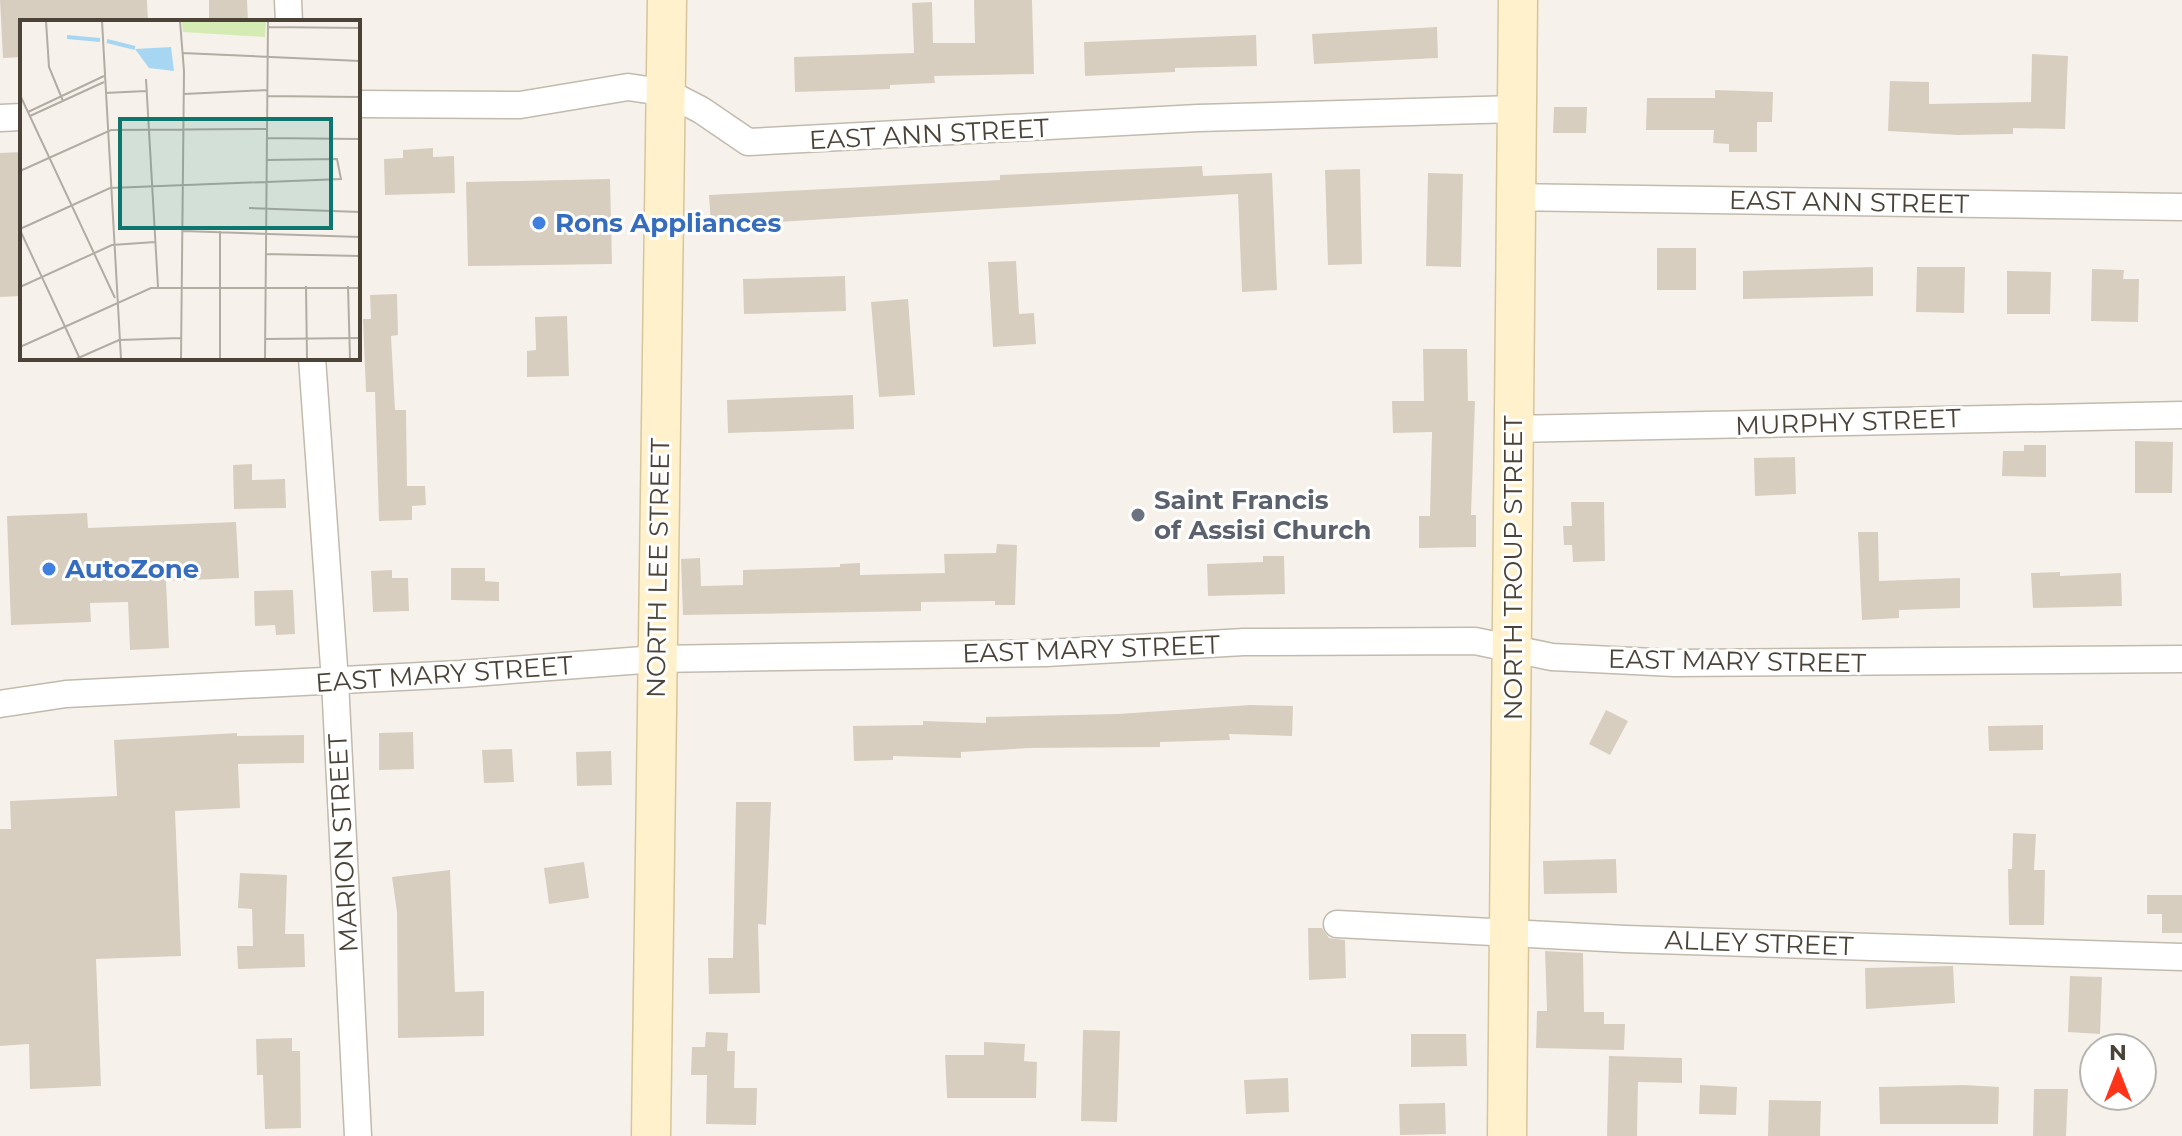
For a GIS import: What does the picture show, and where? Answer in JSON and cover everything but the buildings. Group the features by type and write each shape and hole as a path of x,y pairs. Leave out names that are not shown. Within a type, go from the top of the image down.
{"street":[{"path":"288,0 289,20"},
{"name":"NORTH LEE STREET","path":"651,1136 667,0"},
{"name":"NORTH TROUP STREET","path":"1507,1136 1518,0"},
{"name":"EAST ANN STREET","path":"360,104 520,105 628,87 668,93 701,110 748,142 1198,118 1516,109"},
{"path":"0,118 20,117"},
{"name":"EAST ANN STREET","path":"1515,197 2182,207"},
{"name":"MARION STREET","path":"312,360 335,681 358,1136"},
{"name":"MURPHY STREET","path":"1513,429 2182,415"},
{"name":"EAST MARY STREET","path":"0,704 66,694 335,681 656,659 1046,653 1244,642 1475,641 1552,657 1674,663 2182,659"},
{"name":"ALLEY STREET","path":"1337,924 1510,930 1625,939 2182,957"}],"place":[{"name":"Rons Appliances","path":"539,223"},
{"name":"Saint Francis of Assisi Church","path":"1138,515"},
{"name":"AutoZone","path":"49,569"}]}
